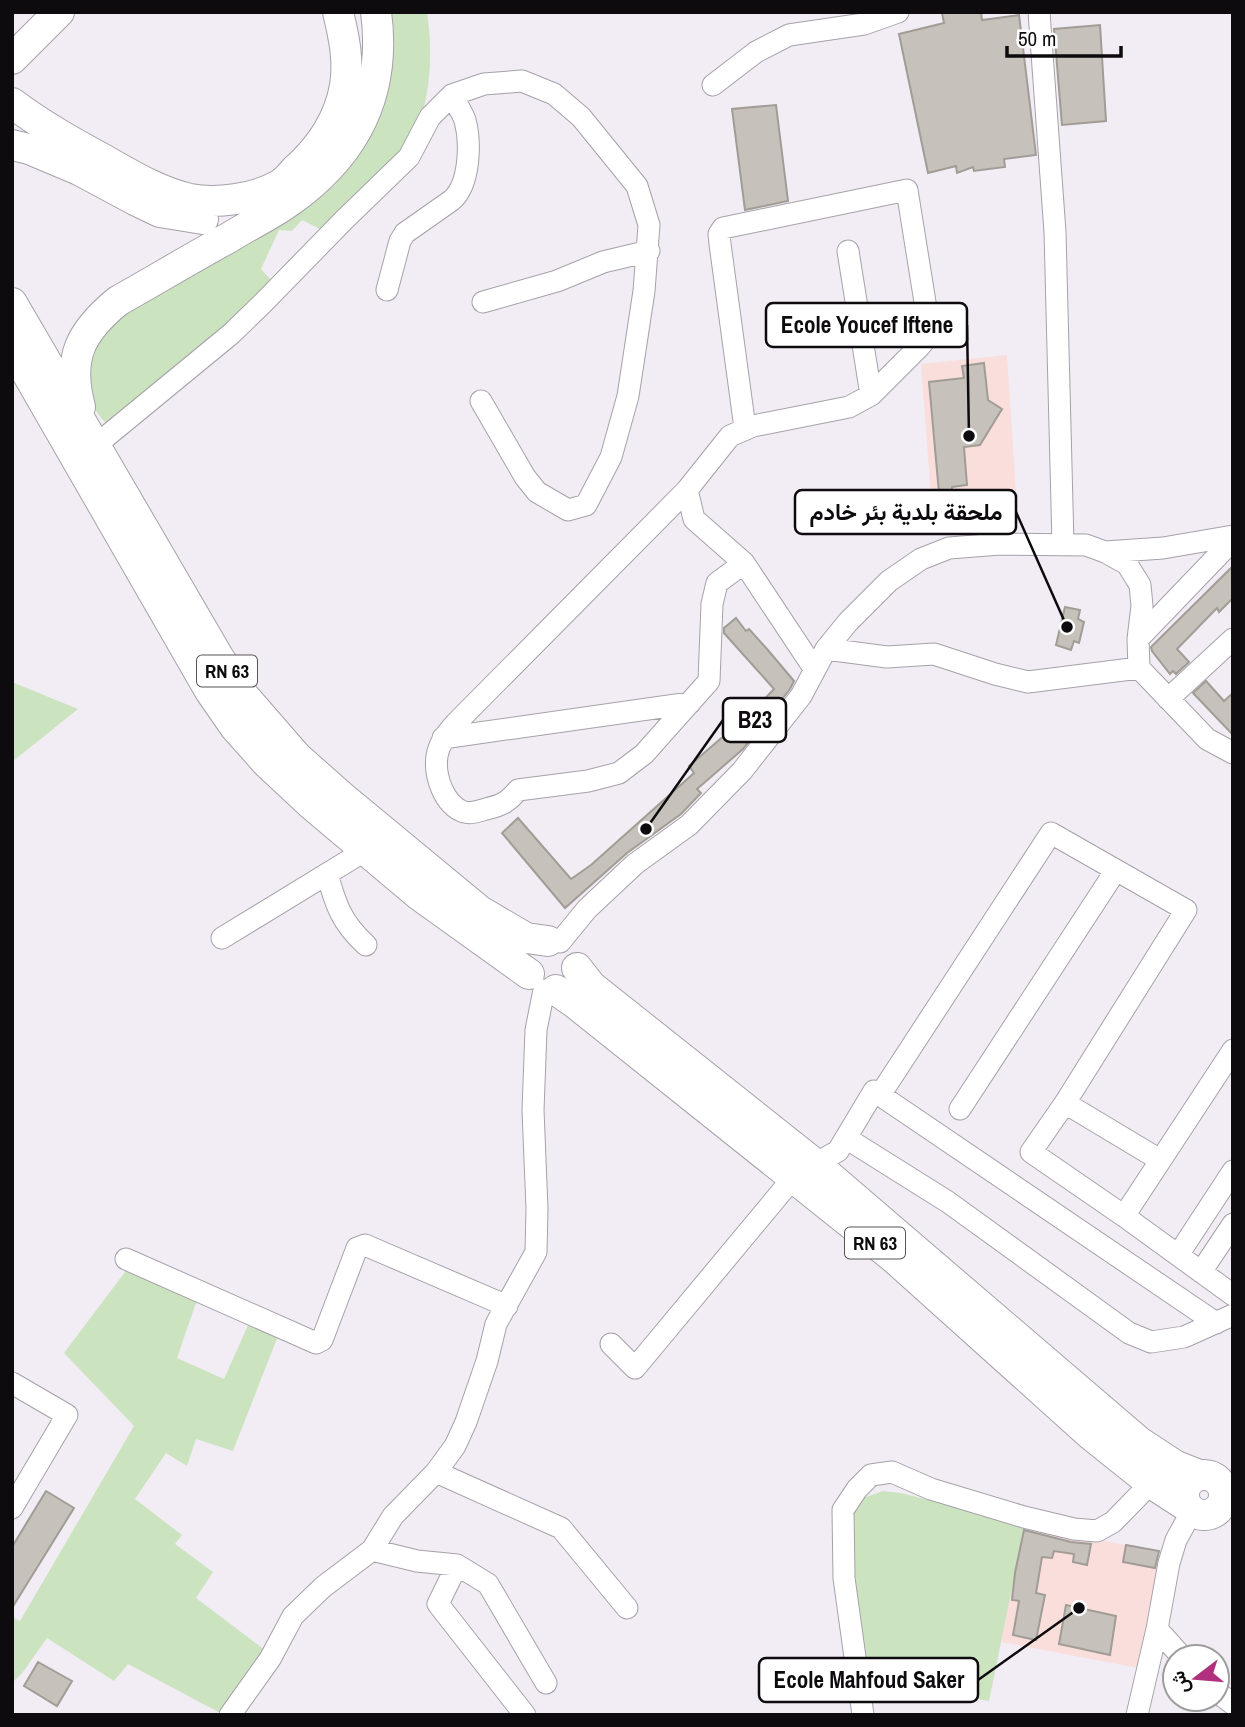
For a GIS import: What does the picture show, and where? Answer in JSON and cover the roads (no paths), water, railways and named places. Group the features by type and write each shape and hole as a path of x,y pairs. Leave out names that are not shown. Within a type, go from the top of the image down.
{"highway":[{"path":"12,59 59,12"},
{"path":"12,103 84,149 167,192 191,199 216,201 243,198 279,185 313,155 335,121 345,86 347,51 338,12"},
{"path":"91,436 75,390 74,373 77,353 85,334 99,316 118,301 288,203 320,178 348,145 367,108 377,74 379,31 376,12"},
{"path":"12,145 70,166 160,212 200,219 238,220 263,217"},
{"name":"RN 63","path":"12,303 219,659 244,696 297,757 411,856 480,911 526,937 569,948 575,957 577,968 592,986 804,1171 1139,1441 1176,1466 1218,1484"},
{"name":"RN 63","path":"12,347 210,691 267,763 312,805 419,895 543,985 576,1003 804,1171 894,1258 1091,1435 1151,1483 1205,1513"},
{"path":"554,942 538,945 530,953 527,963 543,985 566,986 577,968"},
{"name":"RN 63","path":"1205,1513 1185,1487 1191,1480 1218,1484"}],"street":[{"path":"713,85 756,52 789,35 864,24 898,12"},
{"path":"1039,12 1055,232 1063,544"},
{"path":"91,436 231,334 409,158 430,117 452,95 484,84 522,81 554,94 581,117 637,186 649,225 649,251 628,396 611,457 586,505 568,510 537,492 509,452 481,401"},
{"path":"387,290 405,233 459,194 463,183 468,149 465,120 452,95"},
{"path":"744,563 717,583 712,604 709,681 644,754 619,773 588,781 517,790 506,803 467,813 453,806 444,794 436,773 437,755 443,738 687,490 730,436 745,428 849,407 871,395 925,340 929,327 907,190 723,228 719,233 745,428"},
{"path":"483,302 557,281 603,262 649,251"},
{"path":"848,251 871,395"},
{"path":"687,490 694,519 744,563 816,670"},
{"path":"1105,552 1163,548 1233,538"},
{"path":"1138,639 1233,538"},
{"path":"554,942 635,864 690,825 742,771 801,696 826,649 888,581 921,559 949,548 1000,544 1086,545 1127,564 1140,585 1142,606 1138,639 1139,668 1207,739 1233,753"},
{"path":"1168,699 1233,639"},
{"path":"826,649 887,657 934,654 1028,682 1139,668"},
{"path":"443,738 690,703"},
{"path":"880,1095 1051,833 1186,909 1065,1103 1031,1152 1233,1295"},
{"path":"222,938 366,850"},
{"path":"961,1109 1116,870"},
{"path":"327,874 338,912 352,932 366,945"},
{"path":"230,1715 270,1659 293,1616 323,1587 372,1550 393,1516 436,1472 455,1446 466,1422 487,1361 496,1324 536,1252 534,1070 536,1030 543,985"},
{"path":"1124,1216 1233,1050"},
{"path":"611,1345 635,1368 804,1171 838,1151 874,1091 1224,1319"},
{"path":"1065,1103 1160,1160"},
{"path":"846,1138 948,1202 1129,1332 1151,1342 1184,1337 1224,1319"},
{"path":"1178,1255 1233,1171"},
{"path":"1201,1272 1233,1224"},
{"path":"126,1259 316,1343 321,1339 357,1248 365,1245 507,1306"},
{"path":"12,1383 67,1415 12,1508"},
{"path":"436,1472 561,1528 627,1608"},
{"path":"863,1715 844,1578 843,1510 857,1489 871,1475 892,1472 931,1489 1024,1517 1074,1529 1097,1531 1113,1522 1151,1483"},
{"path":"1137,1715 1157,1629 1168,1563 1176,1540 1205,1513"},
{"path":"372,1550 417,1561 457,1564 488,1584 546,1683"},
{"path":"457,1564 438,1604 525,1715"},
{"path":"1157,1629 1170,1643"}],"place":[{"name":"Ecole Youcef Iftene","path":"969,436"},
{"name":"ملحقة بلدية بئر خادم","path":"1067,627"},
{"name":"B23","path":"646,829"},
{"name":"Ecole Mahfoud Saker","path":"1079,1608"}]}
